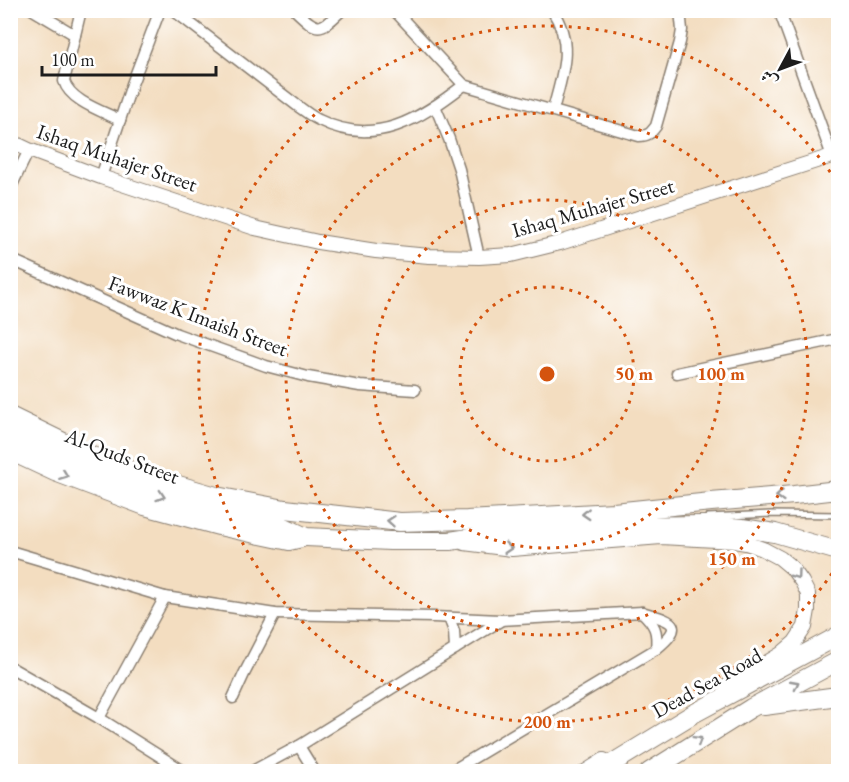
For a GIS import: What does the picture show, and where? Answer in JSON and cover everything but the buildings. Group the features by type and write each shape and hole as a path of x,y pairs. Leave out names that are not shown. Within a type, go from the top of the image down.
{"main road":[{"name":"Al-Quds Street","path":"10,416 92,456 137,473 216,496 285,509 400,522 614,512 838,490"},
{"name":"Al-Quds Street","path":"10,434 110,479 220,514 280,525 306,537"},
{"path":"10,451 55,472 145,506 219,526 289,541 306,537 450,541 495,534 621,526 705,525 775,533 838,551"},
{"name":"Dead Sea Road","path":"598,771 693,714 838,636"},
{"path":"649,771 751,708 838,661"},
{"path":"751,708 838,696"}],"street":[{"path":"33,10 75,35"},
{"path":"81,10 63,81 65,87 76,99 120,120"},
{"path":"101,177 160,10"},
{"path":"173,10 299,107 318,120 339,128 360,132 381,131 409,121 464,85"},
{"path":"295,10 310,24 320,27 326,25 342,10"},
{"path":"394,10 464,85 639,136 646,136 656,126 680,42 682,30 680,10"},
{"path":"552,10 561,27 566,57 553,110"},
{"path":"779,10 835,155"},
{"path":"435,106 459,169 479,257"},
{"name":"Ishaq Muhajer Street","path":"10,141 101,177 255,228 318,242 387,252 479,257 512,255 560,243 835,155"},
{"path":"10,189 29,150"},
{"name":"Fawwaz K Imaish Street","path":"10,259 177,333 266,366 308,377 360,386 415,390"},
{"path":"677,373 838,339"},
{"path":"450,541 512,549 661,537 734,541 763,549 780,558 792,568 802,582 808,594 808,610 805,627 795,642 781,654 585,771"},
{"path":"10,551 165,597 275,614 500,620 642,612 668,621 673,627 672,634 657,649 450,771"},
{"path":"99,718 165,597"},
{"path":"642,612 656,630 657,649"},
{"path":"233,698 275,614"},
{"path":"449,618 454,631 455,649"},
{"path":"251,771 299,746 500,620"},
{"path":"10,668 99,718 185,771"},
{"path":"299,746 315,771"}],"lane":[{"path":"702,517 771,514 838,515"},
{"path":"647,525 681,519"}]}
